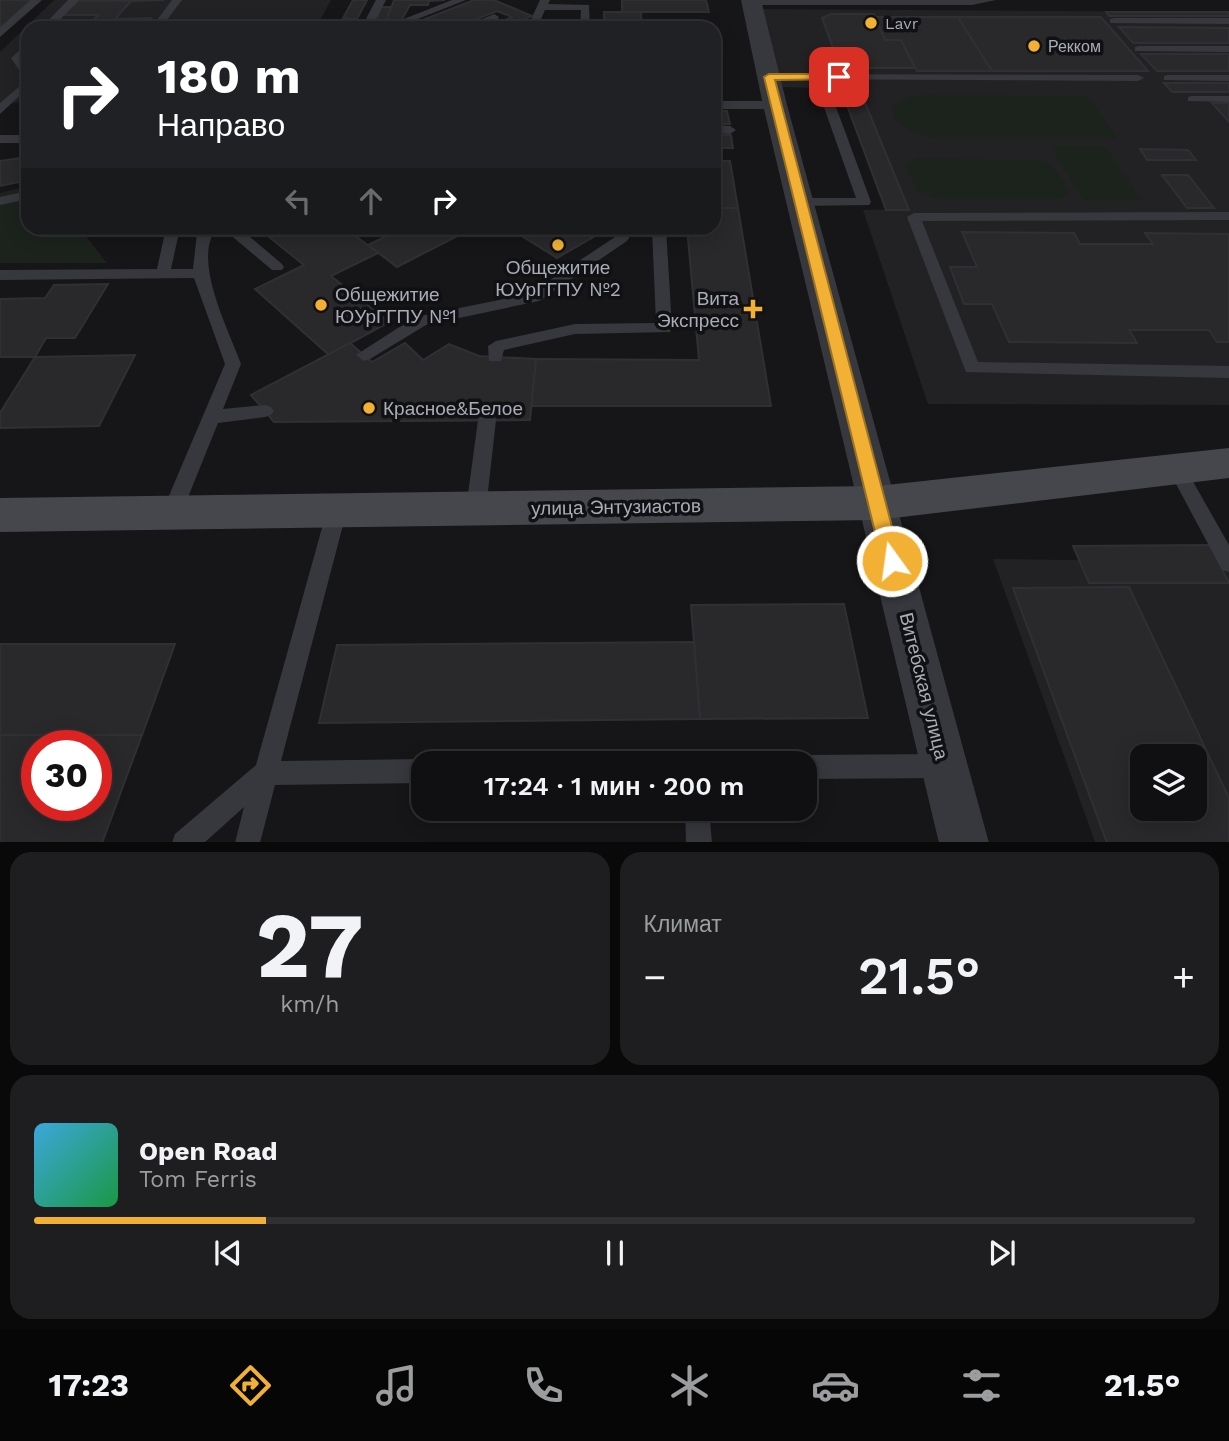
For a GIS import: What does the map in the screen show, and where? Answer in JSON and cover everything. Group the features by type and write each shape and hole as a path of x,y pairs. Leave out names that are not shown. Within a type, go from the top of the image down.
{"main road":[{"name":"улица Энтузиастов","path":"0,515 877,503 1229,463"}],"street":[{"name":"Витебская улица","path":"751,1 964,842"}],"lane":[{"path":"0,34 37,0"},
{"path":"53,21 74,0"},
{"path":"161,21 177,0"},
{"path":"370,21 381,0"},
{"path":"405,21 461,0"},
{"path":"751,1 991,0"},
{"path":"536,21 545,4 586,8 585,21"},
{"path":"484,21 494,17"},
{"path":"1114,21 1229,21"},
{"path":"1139,49 1229,49"},
{"path":"721,103 772,91 1138,78"},
{"path":"1167,78 1229,78"},
{"path":"0,110 21,89"},
{"path":"800,202 864,202 826,96"},
{"path":"1192,99 1229,99"},
{"path":"721,130 730,130"},
{"path":"0,139 21,139"},
{"path":"0,201 21,196"},
{"path":"1229,216 914,218 972,368 1229,372"},
{"path":"163,273 171,235"},
{"path":"173,512 233,364 200,273 204,235"},
{"path":"239,235 277,267"},
{"path":"364,355 421,321 534,298 622,238 621,235"},
{"path":"495,357 496,346 575,329 664,328 659,235"},
{"path":"0,275 200,273"},
{"path":"211,417 265,411"},
{"path":"476,509 486,420"},
{"path":"1177,469 1229,564"},
{"path":"247,842 337,510"},
{"path":"817,767 944,766"},
{"path":"184,842 265,773 411,771"},
{"path":"698,821 699,842"}],"shaded area":[{"path":"54,0 331,0 320,21 32,21"},
{"path":"761,9 1229,12 1229,405 928,404 863,210 909,209 859,89 781,87"},
{"path":"21,32 21,102 0,106 0,52"},
{"path":"918,95 1087,96 1119,139 938,139 912,132 894,120 891,108 901,100"},
{"path":"1050,146 1105,146 1142,200 1083,200"},
{"path":"916,158 1046,161 1053,166 1069,191 1067,196 1059,199 934,199 917,191 906,165"},
{"path":"21,188 21,235 85,235 107,263 0,263 0,193"},
{"path":"993,559 1229,562 1229,842 1095,842"}],"building":[{"path":"0,0 31,0 0,28"},
{"path":"164,0 131,1 115,19 151,18 149,21 92,21 98,15 63,15 78,1"},
{"path":"353,0 367,0 357,19 343,18"},
{"path":"394,0 445,0 429,1 428,5 410,5 401,21 386,21"},
{"path":"474,0 494,0 532,16 520,21 503,21 512,17 497,11 472,21 420,21"},
{"path":"622,0 706,0 709,12 622,12"},
{"path":"381,7 391,7 386,21 376,21"},
{"path":"604,12 641,12 642,21 604,21"},
{"path":"1106,12 1229,12 1229,16 1109,16"},
{"path":"831,14 874,14 885,40 901,40 915,68 868,68 836,56 822,18"},
{"path":"875,17 958,17 992,71 917,71 901,40 885,40"},
{"path":"958,17 1101,17 1148,71 992,71"},
{"path":"1119,27 1229,28 1229,43 1133,43"},
{"path":"1141,54 1229,54 1229,71 1157,71"},
{"path":"1164,83 1229,83 1229,92 1172,92"},
{"path":"824,88 859,88 909,210 886,210 842,92 826,92"},
{"path":"1212,103 1229,103 1229,122"},
{"path":"721,111 727,111 730,124 721,124"},
{"path":"721,135 731,135 733,148 721,148"},
{"path":"1140,149 1188,150 1196,160 1147,160"},
{"path":"21,158 21,182 0,186 0,161"},
{"path":"721,161 730,161 738,208 721,208"},
{"path":"1162,175 1188,175 1214,208 1187,208"},
{"path":"721,208 738,208 771,406 531,406 536,359 699,360 688,235 721,235"},
{"path":"962,232 1074,233 1080,244 1153,244 1145,233 1229,234 1229,342 1217,342 1209,330 1129,330 1137,343 1009,342 992,304 964,304 950,267 977,267"},
{"name":"Общежитие ЮУрГГПУ №1","path":"267,235 354,235 378,253 331,276 389,322 329,355 255,289 304,265"},
{"path":"389,235 459,235 397,267 368,245"},
{"path":"520,235 597,235 557,258"},
{"path":"108,284 75,338 46,338 35,357 0,357 0,299 45,298 54,285"},
{"path":"350,343 372,362 405,343 423,360 449,344 479,356 536,359 530,420 274,422 251,395"},
{"path":"135,355 99,426 0,428 0,413 35,357"},
{"path":"1210,545 1229,583 1089,583 1073,546"},
{"path":"1129,587 1203,744 1130,744 1130,821 1207,821 1207,752 1229,798 1229,842 1107,842 1013,588"},
{"path":"844,604 868,718 700,719 691,605"},
{"path":"694,642 700,719 319,723 337,645"},
{"path":"0,644 175,644 142,735 112,735 112,730 21,730 21,735 0,735"},
{"path":"0,735 21,735 21,821 110,821 102,842 0,842"},
{"path":"112,735 142,735 112,816"}],"place":[{"name":"Lavr","path":"871,23"},
{"name":"Рекком","path":"1034,46"},
{"name":"Общежитие ЮУрГГПУ №2","path":"558,245"},
{"name":"Общежитие ЮУрГГПУ №1","path":"321,305"},
{"name":"Вита Экспресс","path":"753,309"},
{"name":"Красное&Белое","path":"369,408"}],"route":[{"path":"839,77 769,77 892,561"}]}
